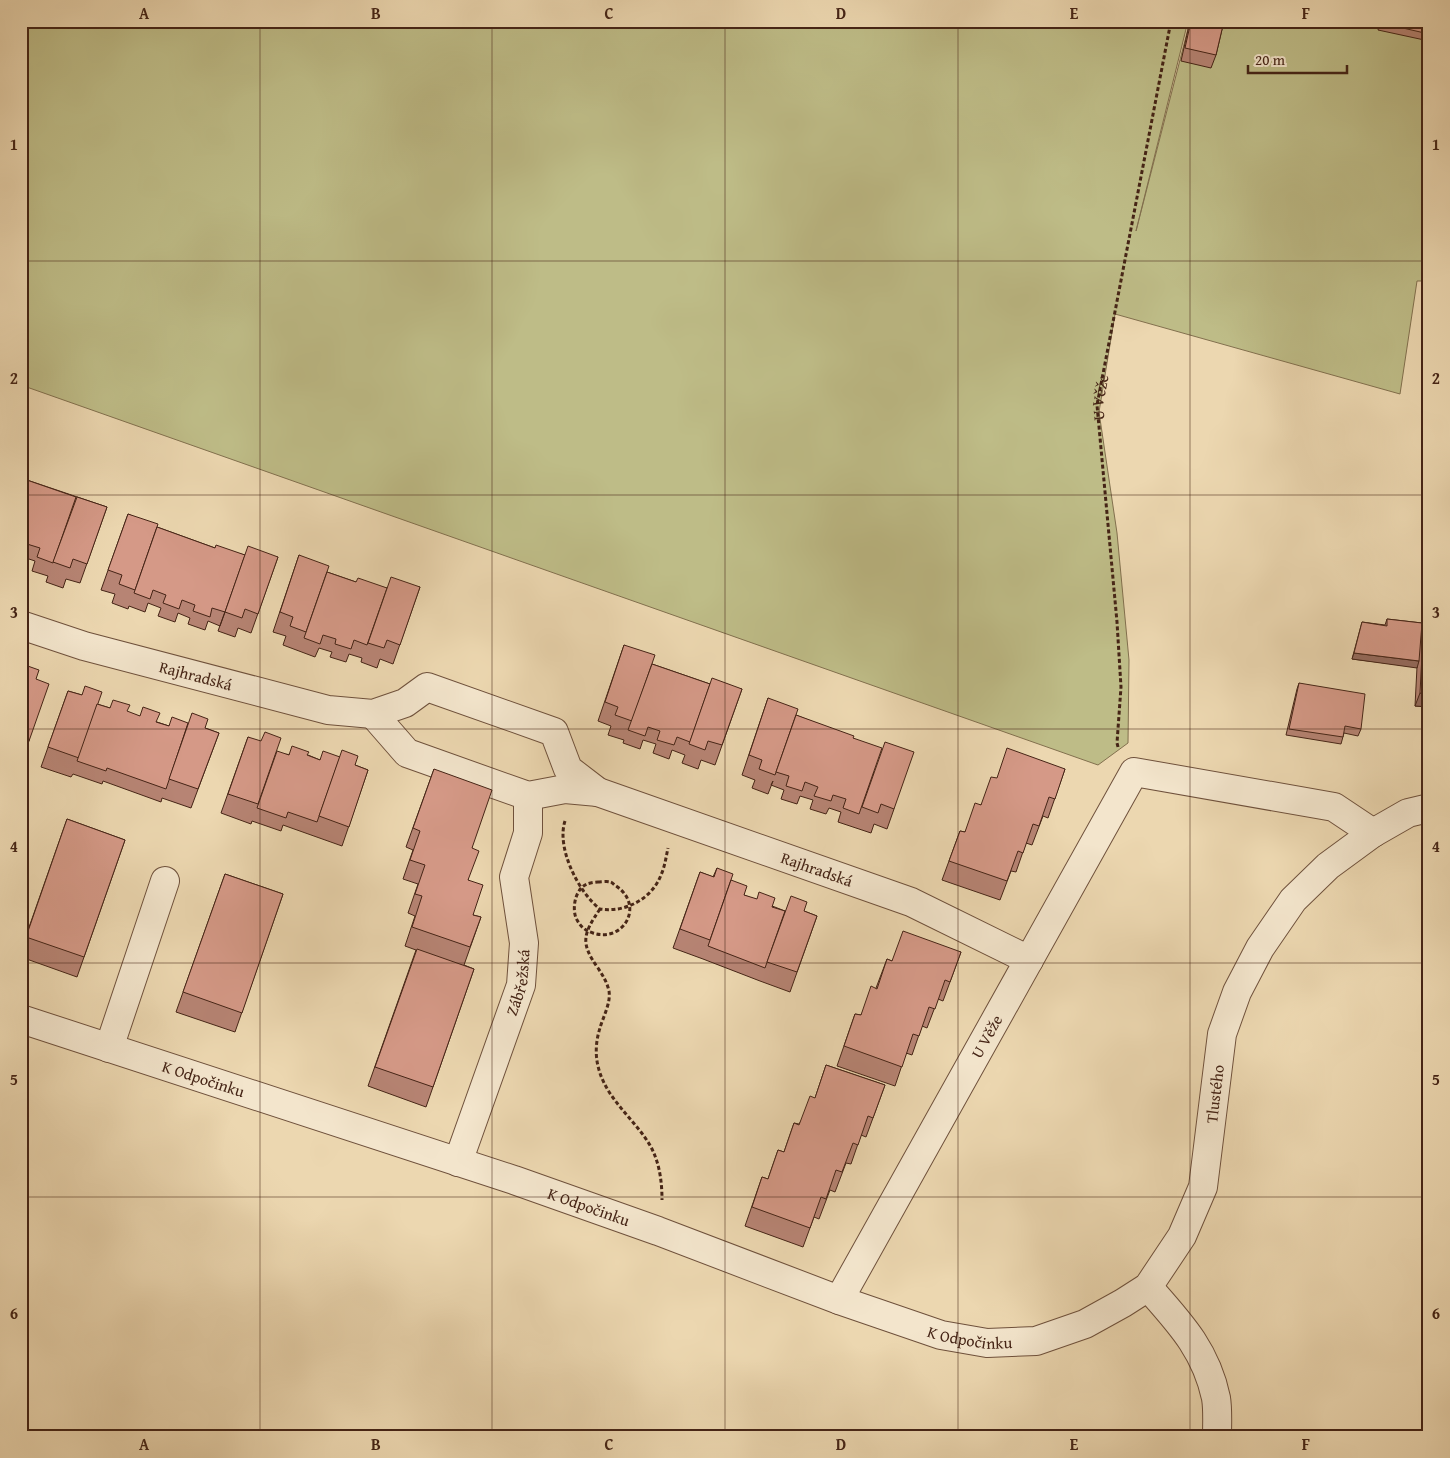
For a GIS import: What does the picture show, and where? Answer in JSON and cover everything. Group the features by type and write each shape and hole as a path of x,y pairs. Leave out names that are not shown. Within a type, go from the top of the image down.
{"street":[{"name":"Rajhradská","path":"21,625 84,646 328,710 373,714 405,703 427,687 554,732 568,769 586,791"},
{"path":"373,714 407,753 528,796"},
{"path":"1134,772 1334,808 1373,833"},
{"name":"U Věže","path":"839,1300 1134,772"},
{"name":"Rajhradská","path":"528,796 565,789 586,791 680,821 911,902 1029,960"},
{"name":"Zábřežská","path":"458,1162 521,985 524,943 514,877 528,833 528,796"},
{"name":"Tlustého","path":"1148,1287 1182,1236 1203,1187 1222,1034 1237,992 1260,948 1293,900 1328,866 1373,833 1408,813 1429,808"},
{"path":"109,1048 165,881"},
{"name":"K Odpočinku","path":"21,1019 458,1162 658,1231 839,1300 941,1335 986,1343 1036,1341 1085,1324 1148,1287"},
{"path":"1148,1287 1190,1335 1204,1362 1216,1399 1217,1437"}],"path":[{"name":"U Věže","path":"1134,772 1122,762 1117,743 1120,678 1117,622 1097,405 1171,21"},
{"path":"586,791 563,827 565,852 582,888 593,904 600,910 622,909 638,902 652,891 661,876 667,850 680,821"},
{"path":"610,882 627,895 630,905 631,911 621,928 613,934 602,936 584,929 574,914 574,905 582,888 586,884 592,883 610,882"},
{"path":"600,910 590,923 586,950 606,980 610,994 599,1028 596,1048 597,1064 610,1096 649,1142 658,1162 662,1205 658,1231"}],"shaded area":[{"path":"21,21 1188,21 1136,231 1190,21 1429,21 1429,281 1417,281 1400,394 1115,314 1099,412 1117,533 1129,660 1128,743 1098,765 21,385"}],"building":[{"path":"1191,21 1224,21 1216,55 1185,48"},
{"path":"1381,21 1429,21 1429,34 1381,23"},
{"path":"21,478 76,497 53,563 37,557 40,548 27,544 24,553 21,552"},
{"path":"77,497 107,507 87,564 73,559 70,568 53,562"},
{"path":"128,514 158,524 135,590 119,584 122,575 108,570"},
{"path":"157,527 215,548 216,545 245,555 225,612 212,608 210,617 193,611 195,605 182,600 179,609 163,603 166,595 153,590 150,599 134,593"},
{"path":"248,546 278,557 258,614 245,609 242,618 225,612"},
{"path":"299,555 329,566 306,632 290,626 293,617 280,612"},
{"path":"327,572 356,582 358,578 387,588 367,645 354,640 351,649 335,644 336,639 323,635 320,644 304,638"},
{"path":"391,577 420,587 400,645 387,640 384,648 368,643"},
{"path":"1424,616 1429,616 1429,694 1420,693"},
{"path":"1387,619 1422,623 1419,661 1354,653 1362,622 1387,626"},
{"path":"624,645 655,655 632,721 615,715 618,707 605,702"},
{"path":"22,664 39,670 36,679 49,684 29,741 21,738"},
{"path":"652,664 710,684 690,742 677,737 674,745 657,740 660,731 648,727 645,736 628,730"},
{"path":"712,678 742,689 722,745 708,741 705,750 689,744"},
{"path":"1299,683 1365,694 1361,729 1345,726 1343,737 1289,729"},
{"path":"85,686 102,692 79,758 48,747 68,691 82,695"},
{"path":"768,698 798,709 775,775 759,769 762,760 749,755"},
{"path":"113,700 130,705 127,711 140,716 143,707 160,713 156,722 169,726 172,717 188,723 166,789 107,768 106,771 77,761 97,704 110,708"},
{"path":"192,713 208,719 205,728 219,733 198,789 169,779"},
{"path":"796,715 882,748 859,814 843,808 846,799 833,795 831,801 814,796 818,787 805,782 802,791 786,786 789,776 776,772"},
{"path":"265,732 281,738 258,804 228,794 248,737 261,741"},
{"path":"885,742 914,752 894,809 881,804 878,813 862,807"},
{"path":"292,746 309,752 307,755 320,760 323,751 340,757 317,822 288,812 286,818 257,808 277,751 289,755"},
{"path":"1007,748 1065,769 1055,799 1049,797 1039,826 1033,824 1023,853 1018,851 1007,881 949,861 960,831 965,832 975,803 981,805 991,777 997,778"},
{"path":"342,750 358,756 355,765 368,770 349,827 319,816"},
{"path":"434,769 492,790 472,848 479,851 468,880 483,885 473,915 481,917 470,947 412,927 422,896 415,894 425,865 410,860 420,831 413,828"},
{"path":"67,819 125,840 84,957 26,937"},
{"path":"717,868 733,874 710,940 680,929 700,872 714,877"},
{"path":"225,874 283,894 242,1013 183,992"},
{"path":"731,880 747,886 744,895 757,899 759,892 775,898 772,907 785,911 765,968 708,946"},
{"path":"791,896 807,902 804,911 817,916 797,972 767,962"},
{"path":"903,931 961,952 950,982 945,980 935,1009 929,1007 919,1036 913,1034 902,1067 844,1046 855,1014 861,1015 871,986 877,989 887,959 892,961"},
{"path":"417,949 474,969 433,1087 375,1067"},
{"path":"826,1065 885,1085 873,1118 868,1116 858,1145 853,1143 842,1172 836,1170 826,1199 821,1197 810,1228 752,1207 762,1177 768,1179 778,1150 784,1152 794,1123 799,1125 810,1096 815,1098"}]}
